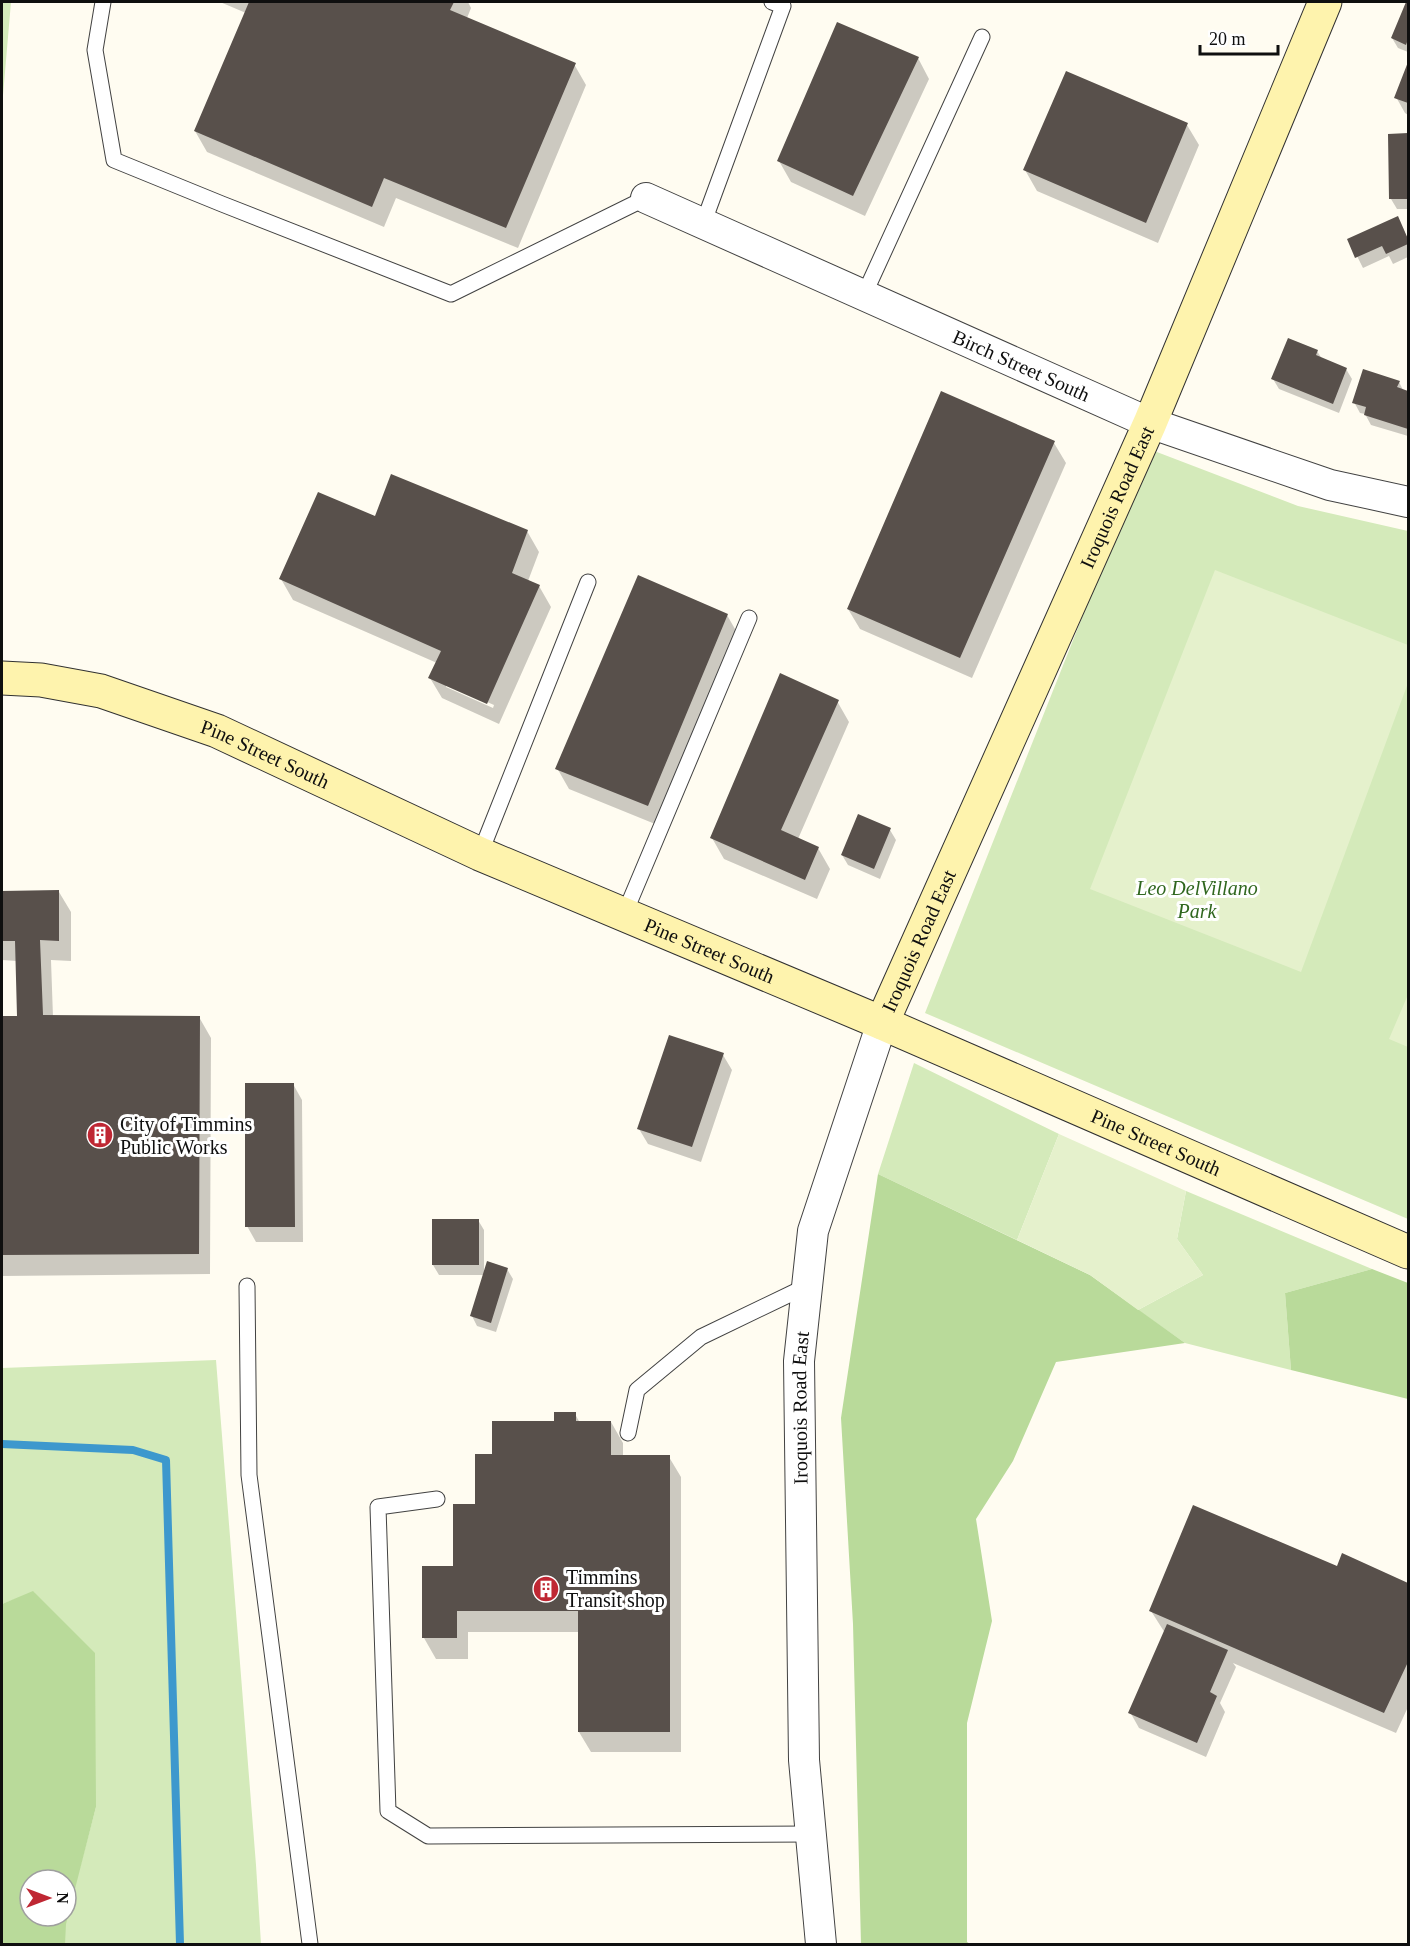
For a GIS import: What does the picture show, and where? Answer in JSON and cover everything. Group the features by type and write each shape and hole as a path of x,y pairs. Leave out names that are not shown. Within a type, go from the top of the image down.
{"street":[{"name":"Iroquois Road East","path":"821,1944 804,1760 799,1361 813,1231 882,1023 1150,423 1325,2"},
{"name":"Birch Street South","path":"646,198 1150,423 1330,484 1408,502"},
{"name":"Pine Street South","path":"2,678 41,680 101,691 217,730 480,854 882,1023 1408,1252"}],"lane":[{"path":"103,2 95,50 114,160 451,294 646,198"},
{"path":"703,224 783,6 772,2"},
{"path":"864,296 982,37"},
{"path":"480,854 588,582"},
{"path":"624,915 749,618"},
{"path":"247,1286 249,1475 310,1944"},
{"path":"628,1433 637,1390 664,1367 701,1337 807,1286"},
{"path":"437,1499 378,1507 388,1811 428,1836 811,1834"}],"green space":[{"path":"2,2 11,2 2,107"},
{"name":"Leo DelVillano Park","path":"1149,449 1298,506 1408,531 1408,1219 925,1013"},
{"path":"1215,570 1408,645 1408,683 1301,972 1090,889"},
{"path":"1408,998 1408,1047 1389,1039"},
{"path":"914,1063 1059,1134 1017,1240 878,1174"},
{"path":"1059,1134 1186,1191 1177,1239 1203,1275 1138,1310 1090,1275 1017,1240"},
{"path":"878,1174 1090,1275 1185,1343 1056,1362 1013,1461 976,1519 992,1621 967,1723 967,1942 970,1944 861,1944 853,1624 841,1418"},
{"path":"1186,1191 1372,1269 1285,1293 1291,1370 1185,1343 1138,1310 1203,1275 1177,1239"},
{"path":"1372,1269 1408,1283 1408,1399 1291,1370 1285,1293"},
{"path":"216,1360 261,1944 65,1944 65,1928 78,1928 78,1875 96,1807 34,1592 2,1604 2,1368"},
{"path":"33,1591 95,1653 96,1807 78,1877 78,1868 18,1868 18,1928 66,1928 65,1944 2,1944 2,1604"}],"building":[{"path":"249,2 454,2 450,10 576,63 506,228 384,178 372,207 194,131"},
{"path":"1406,2 1408,2 1408,39 1406,45 1391,38"},
{"path":"837,22 919,57 853,196 777,161"},
{"path":"1408,62 1408,103 1394,98"},
{"path":"1066,71 1188,123 1146,223 1023,170"},
{"path":"1408,133 1408,199 1389,199 1388,134"},
{"path":"1398,216 1408,244 1386,254 1382,246 1355,258 1347,239"},
{"path":"1288,338 1318,350 1316,355 1347,368 1333,404 1271,379"},
{"path":"1363,369 1400,381 1397,387 1408,391 1408,429 1364,415 1366,407 1352,403"},
{"path":"941,391 1055,441 960,658 847,609"},
{"path":"391,474 528,530 512,573 540,585 487,704 428,678 441,651 279,579 318,492 375,516"},
{"path":"638,575 728,614 648,806 555,769"},
{"path":"780,673 839,700 781,830 819,847 805,880 710,838"},
{"path":"858,814 891,828 874,869 841,855"},
{"name":"City of Timmins Public Works","path":"59,890 59,941 40,940 43,1015 200,1016 199,1254 2,1255 2,1016 17,1016 15,941 2,941 2,891"},
{"path":"669,1035 724,1053 692,1147 637,1129"},
{"path":"245,1083 294,1083 295,1227 245,1227"},
{"path":"432,1219 479,1219 479,1265 432,1265"},
{"path":"487,1261 508,1268 491,1323 470,1316"},
{"name":"Timmins Transit shop","path":"554,1412 576,1412 576,1421 611,1421 611,1455 670,1455 670,1732 578,1732 578,1611 457,1611 457,1638 422,1638 422,1566 453,1566 453,1504 475,1504 475,1454 492,1454 492,1421 554,1421"},
{"path":"1193,1505 1337,1566 1342,1553 1408,1583 1408,1662 1384,1713 1149,1611"},
{"path":"1167,1624 1228,1650 1210,1692 1217,1696 1197,1743 1128,1713"}],"waterway":[{"path":"2,1444 133,1450 166,1460 180,1944"}],"place":[{"name":"City of Timmins Public Works","path":"100,1135"},
{"name":"Timmins Transit shop","path":"546,1589"}]}
